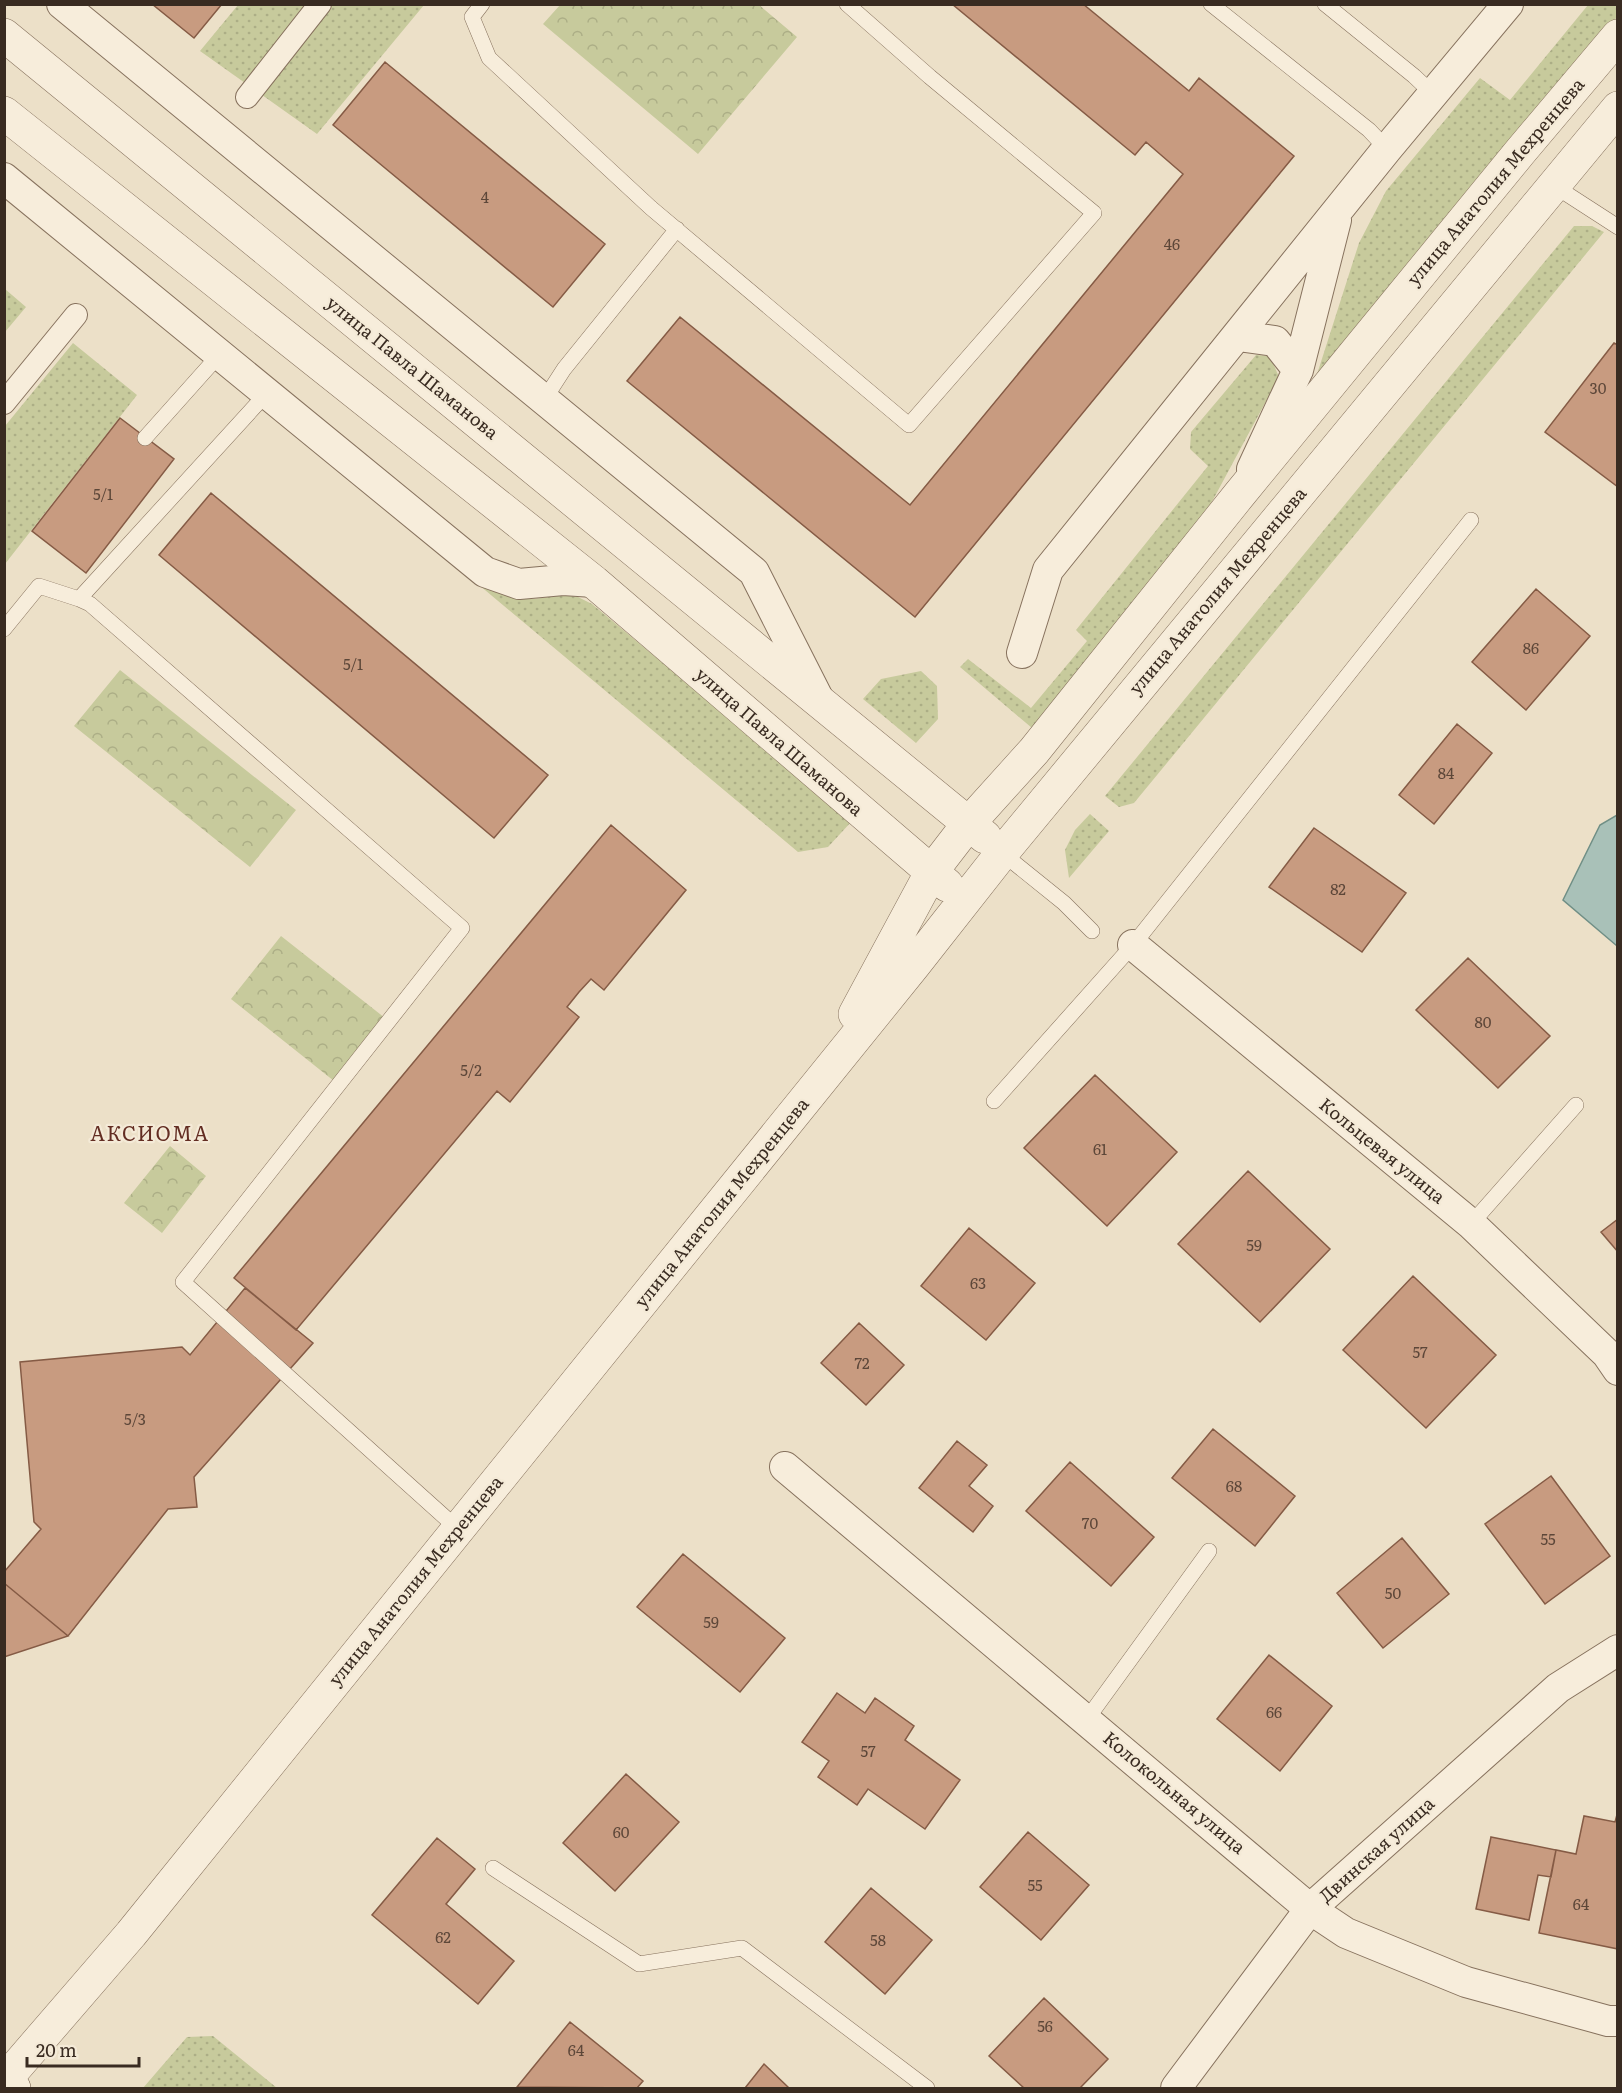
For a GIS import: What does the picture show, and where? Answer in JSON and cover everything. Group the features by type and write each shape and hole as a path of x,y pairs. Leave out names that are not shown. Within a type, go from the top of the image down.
{"street":[{"name":"улица Павла Шаманова","path":"62,4 754,572 819,700"},
{"path":"247,97 320,4"},
{"name":"улица Анатолия Мехренцева","path":"1022,653 1048,570 1387,149 1508,4"},
{"name":"улица Павла Шаманова","path":"4,35 819,700 969,823 1002,853"},
{"name":"улица Анатолия Мехренцева","path":"823,1077 932,871 969,823 1034,751 1239,495 1617,36"},
{"name":"улица Анатолия Мехренцева","path":"4,2081 131,1934 1002,853 1617,108"},
{"name":"улица Павла Шаманова","path":"4,113 594,582 932,871 964,901"},
{"path":"4,178 485,572 519,584 563,580 594,582"},
{"name":"улица Анатолия Мехренцева","path":"1239,495 1299,370 1338,211"},
{"path":"4,403 76,315"},
{"path":"1238,336 1275,341 1299,370"},
{"name":"Кольцевая улица","path":"1133,945 1471,1224 1607,1354 1617,1370"},
{"name":"Колокольная улица","path":"785,1467 1310,1909 1346,1933 1466,1982 1608,2021 1617,2021"},
{"name":"Двинская улица","path":"1176,2088 1310,1909 1558,1688 1617,1650"},
{"path":"4,2081 14,2088"}],"lane":[{"path":"482,4 472,16 489,58 676,229 909,425 1094,213 930,77 847,4"},
{"path":"1211,4 1369,130 1387,149"},
{"path":"1324,4 1434,94"},
{"path":"1553,185 1617,227"},
{"path":"544,400 564,369 676,229"},
{"path":"145,438 220,354"},
{"path":"79,599 267,393"},
{"path":"994,1101 1133,945 1471,520"},
{"path":"4,629 39,586 90,604 462,928 183,1282 458,1529"},
{"path":"1002,853 1064,903 1092,931"},
{"path":"1471,1224 1576,1106"},
{"path":"1087,1719 1209,1551"},
{"path":"493,1868 639,1964 742,1948 927,2088"}],"green space":[{"path":"758,4 797,37 698,154 543,24 560,5"},
{"path":"238,5 424,5 317,134 200,51"},
{"path":"1588,5 1617,5 1617,17 1312,390 1359,243 1386,191 1480,78 1510,100"},
{"path":"1574,226 1592,226 1604,232 1134,803 1119,807 1105,796"},
{"path":"5,289 26,307 5,332"},
{"path":"73,343 137,395 5,564 5,426"},
{"path":"1256,355 1270,356 1279,377 1193,537 1032,728 960,667 968,659 1031,708 1087,641 1076,630 1208,466 1190,449 1191,432"},
{"path":"479,585 533,599 564,595 578,597 592,604 852,821 828,847 798,852"},
{"path":"120,670 296,810 250,867 74,726"},
{"path":"921,671 937,686 938,719 916,743 863,699 881,679"},
{"path":"1090,814 1109,831 1069,878 1065,850 1075,830"},
{"path":"281,936 385,1018 334,1081 231,999"},
{"path":"170,1146 206,1176 162,1233 124,1203"},
{"path":"213,2036 277,2088 143,2088 187,2037"}],"shaded area":[{"path":"1617,815 1617,946 1563,900 1600,825"}],"building":[{"path":"152,4 222,4 194,38"},
{"path":"952,4 1083,4 1189,91 1199,78 1294,156 915,617 627,381 680,317 910,505 1183,174 1146,142 1135,155"},
{"path":"385,62 605,244 553,307 333,125"},
{"path":"1614,343 1618,345 1618,487 1545,432"},
{"path":"120,418 174,459 86,573 32,531"},
{"path":"211,493 548,775 494,838 159,555"},
{"path":"1536,589 1590,636 1526,710 1472,662"},
{"path":"1457,724 1492,753 1434,824 1399,795"},
{"path":"611,825 686,890 604,990 591,979 579,992 567,1007 579,1017 510,1102 497,1091 296,1330 234,1278"},
{"path":"1314,828 1406,893 1362,952 1269,887"},
{"path":"1468,958 1550,1036 1498,1088 1416,1010"},
{"path":"1095,1075 1177,1152 1107,1226 1024,1148"},
{"path":"1248,1171 1330,1249 1260,1322 1178,1244"},
{"path":"1618,1219 1618,1252 1601,1232"},
{"path":"969,1228 1035,1283 986,1340 921,1286"},
{"path":"1413,1276 1496,1355 1426,1428 1343,1350"},
{"path":"245,1288 313,1343 194,1477 197,1507 168,1509 68,1636 4,1583 4,1572 41,1529 34,1522 20,1362 182,1347 190,1355"},
{"path":"859,1323 904,1365 866,1405 821,1363"},
{"path":"1213,1429 1295,1496 1255,1546 1172,1478"},
{"path":"957,1441 987,1465 969,1486 993,1506 973,1532 919,1488"},
{"path":"1070,1462 1154,1537 1111,1586 1026,1511"},
{"path":"1551,1476 1610,1556 1545,1604 1485,1524"},
{"path":"1402,1538 1449,1594 1383,1648 1337,1593"},
{"path":"683,1554 785,1638 740,1692 637,1607"},
{"path":"4,1583 68,1636 4,1657"},
{"path":"1269,1655 1332,1706 1280,1771 1217,1719"},
{"path":"837,1693 865,1713 875,1698 914,1726 905,1740 960,1780 925,1829 868,1789 857,1805 818,1777 829,1761 802,1742"},
{"path":"626,1774 679,1822 615,1891 563,1843"},
{"path":"1618,1811 1618,1949 1539,1933 1556,1850 1576,1854 1584,1816 1615,1822"},
{"path":"1028,1832 1089,1885 1041,1940 980,1887"},
{"path":"1491,1837 1556,1850 1551,1877 1538,1875 1529,1920 1476,1909"},
{"path":"437,1838 475,1869 446,1904 514,1961 478,2004 372,1915"},
{"path":"871,1888 932,1940 885,1994 825,1942"},
{"path":"1044,1998 1108,2059 1080,2088 1024,2088 989,2056"},
{"path":"570,2022 643,2081 637,2088 517,2087"},
{"path":"764,2064 789,2088 745,2088"}],"district":[{"name":"АКСИОМА","path":"150,1134"}]}
